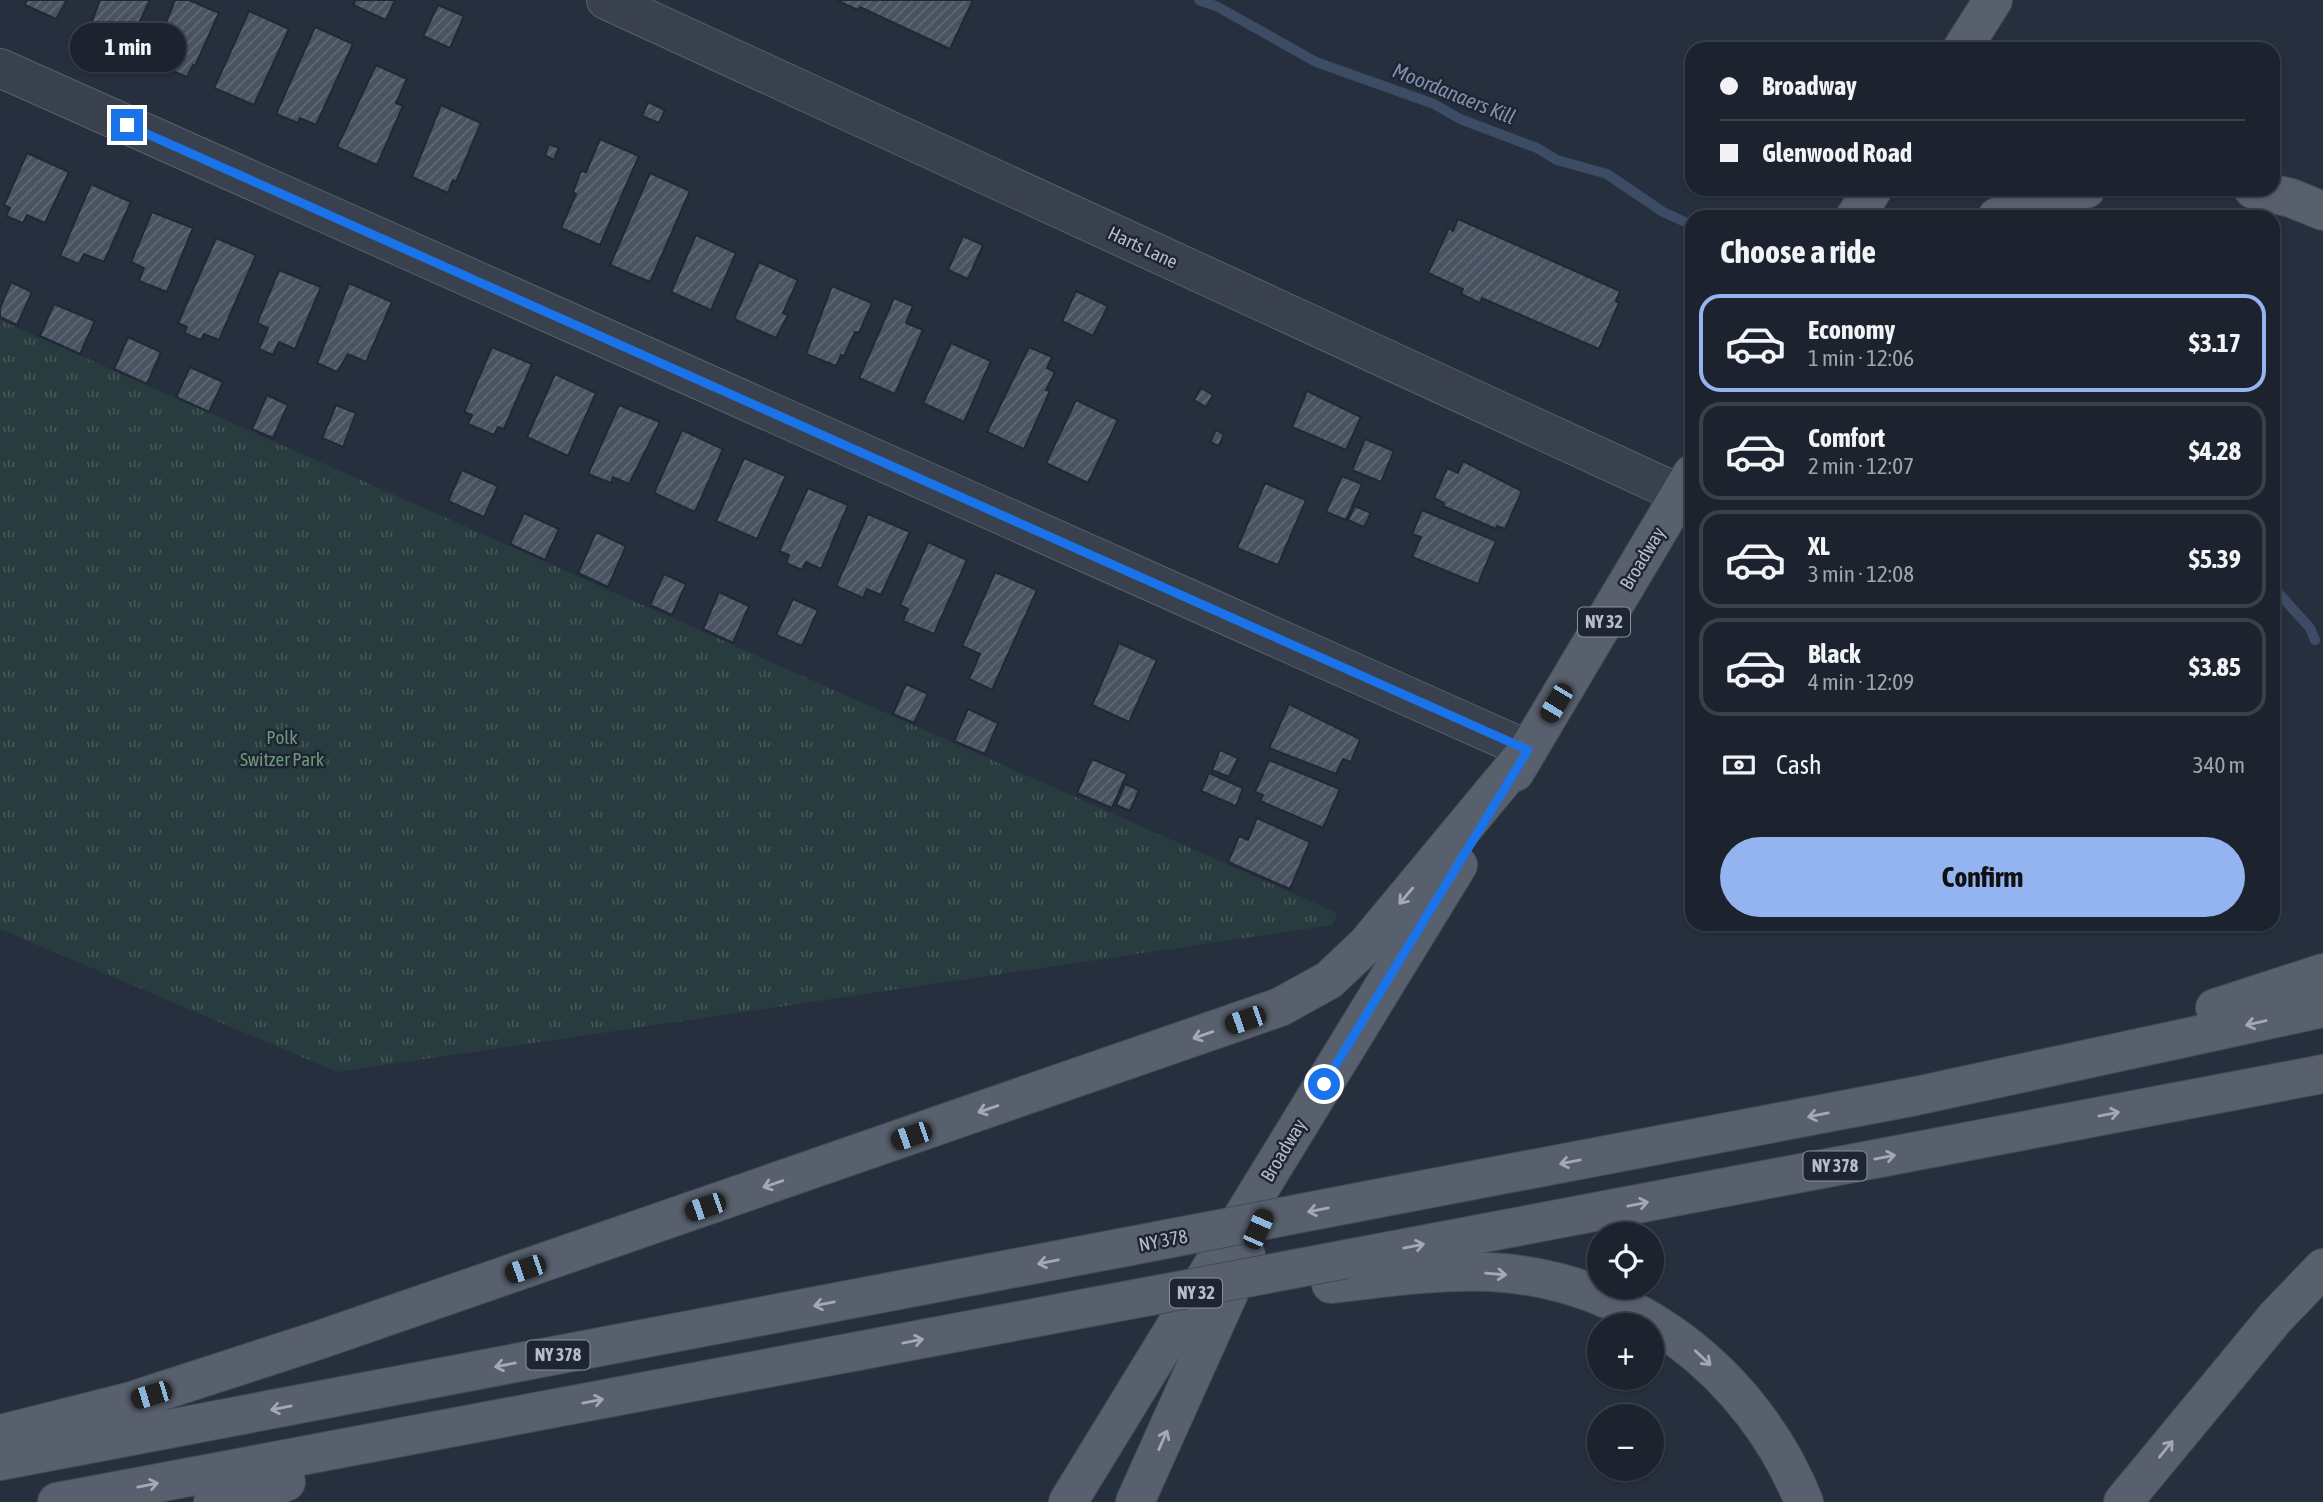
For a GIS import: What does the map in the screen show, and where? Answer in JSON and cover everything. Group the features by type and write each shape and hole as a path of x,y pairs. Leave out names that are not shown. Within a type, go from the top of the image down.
{"main road":[{"path":"1966,42 1993,0"},
{"path":"2280,195 2323,211"},
{"path":"2017,210 2056,196"},
{"name":"Broadway","path":"1068,1502 1685,488"},
{"path":"0,1434 128,1402 295,1349 1280,1007 1329,980 1367,944 1528,750"},
{"path":"1916,1096 2323,974"},
{"name":"NY 378","path":"0,1461 1916,1096 2323,1008"},
{"name":"NY 378","path":"1339,1271 2323,1074"},
{"path":"1135,1502 1324,1084"},
{"path":"2123,1502 2275,1318 2323,1268"},
{"path":"57,1502 1081,1309 1339,1271 1492,1272 1546,1280 1599,1294 1646,1317 1692,1348 1732,1385 1765,1427 1791,1471 1804,1502"},
{"path":"214,1502 526,1413"}],"street":[{"name":"Harts Lane","path":"607,0 1685,482"},
{"path":"0,68 1528,750"}],"green space":[{"name":"Polk Switzer Park","path":"0,320 1337,913 1333,925 337,1072 0,929"}],"building":[{"path":"27,0 67,0 56,19 25,5"},
{"path":"100,0 150,0 127,48 88,32"},
{"path":"175,0 189,0 219,13 195,66 193,65 187,77 151,62"},
{"path":"356,0 395,0 386,20 353,5"},
{"path":"836,0 973,0 950,49 860,7 858,10"},
{"path":"438,5 464,16 450,48 423,36"},
{"path":"249,11 289,29 254,105 214,88"},
{"path":"315,27 353,44 316,125 300,118 298,123 276,114"},
{"path":"376,65 407,79 396,103 403,106 377,165 337,147"},
{"path":"648,102 665,110 659,123 642,116"},
{"path":"441,105 481,123 456,182 453,180 448,193 412,177"},
{"path":"600,139 639,156 600,245 561,228 576,194 573,192 581,171 586,172"},
{"path":"549,144 559,148 554,160 545,155"},
{"path":"27,153 69,172 45,223 27,215 23,223 6,216 10,208 4,205"},
{"path":"650,173 690,191 650,282 610,265"},
{"path":"91,184 131,202 104,262 84,254 79,264 60,256"},
{"path":"152,212 193,228 167,292 139,281 144,268 131,262"},
{"path":"1458,219 1620,291 1616,301 1619,303 1599,349 1482,298 1480,303 1461,294 1463,289 1428,273 1449,228 1453,231"},
{"path":"696,235 736,253 711,310 671,292"},
{"path":"963,236 983,245 968,279 948,270"},
{"path":"216,238 256,255 219,340 204,334 201,340 184,333 187,327 178,323"},
{"path":"759,262 798,280 783,313 788,315 776,338 734,319"},
{"path":"279,270 321,287 295,349 279,342 273,355 259,349 268,328 257,323"},
{"path":"11,282 32,292 17,325 0,317 0,308"},
{"path":"349,283 392,302 366,362 348,354 337,372 317,363"},
{"path":"832,286 872,303 859,333 855,332 844,356 841,355 836,366 806,354"},
{"path":"1076,291 1108,306 1093,336 1062,321"},
{"path":"894,298 913,306 906,323 923,330 895,394 859,378"},
{"path":"54,304 95,321 80,354 40,336"},
{"path":"128,337 161,352 147,384 114,369"},
{"path":"951,343 991,361 964,422 923,403"},
{"path":"492,347 532,364 504,429 498,427 494,435 468,424 472,415 464,412"},
{"path":"1029,347 1052,357 1047,368 1055,372 1046,390 1050,391 1024,449 987,432"},
{"path":"190,367 223,382 209,412 176,397"},
{"path":"555,374 596,393 568,456 527,437"},
{"path":"1201,388 1213,395 1206,407 1194,400"},
{"path":"1307,391 1361,417 1346,450 1292,427"},
{"path":"267,395 288,405 273,438 252,429"},
{"path":"1076,400 1118,420 1088,483 1046,463"},
{"path":"336,405 356,413 343,447 322,438"},
{"path":"619,405 660,422 629,484 613,477 611,483 588,474"},
{"path":"682,430 723,449 695,512 654,493"},
{"path":"1216,430 1224,434 1219,446 1210,442"},
{"path":"1365,439 1394,451 1381,482 1352,470"},
{"path":"744,458 786,476 757,539 716,521"},
{"path":"1463,461 1522,491 1505,529 1497,526 1496,529 1443,506 1444,503 1434,498 1447,468 1458,473"},
{"path":"462,470 498,486 484,517 448,501"},
{"path":"1342,476 1362,484 1346,520 1326,512"},
{"path":"1265,483 1306,500 1278,565 1237,548"},
{"path":"808,488 848,505 821,569 806,562 802,570 786,563 789,555 779,551"},
{"path":"1355,506 1371,513 1364,527 1348,520"},
{"path":"1422,510 1496,541 1478,584 1412,557 1421,537 1412,534"},
{"path":"524,513 559,529 545,560 510,544"},
{"path":"868,514 910,532 881,595 867,589 863,598 836,586"},
{"path":"596,532 626,546 608,587 578,573"},
{"path":"928,542 967,560 934,634 903,621 908,609 900,605"},
{"path":"995,572 1037,590 992,690 969,679 980,654 962,646"},
{"path":"664,574 686,584 672,615 650,605"},
{"path":"719,592 749,606 733,643 703,629"},
{"path":"793,599 818,610 802,646 776,635"},
{"path":"1119,643 1157,660 1129,722 1092,705"},
{"path":"906,684 928,694 914,723 893,714"},
{"path":"1289,704 1360,739 1351,762 1343,759 1336,774 1269,748"},
{"path":"968,709 998,723 985,754 954,741"},
{"path":"1220,750 1238,758 1229,777 1212,770"},
{"path":"1092,759 1127,774 1112,808 1077,793"},
{"path":"1269,760 1340,789 1323,828 1260,801 1263,795 1255,792"},
{"path":"1209,773 1243,788 1236,806 1201,791"},
{"path":"1125,784 1139,790 1130,811 1116,805"},
{"path":"1257,818 1310,842 1290,889 1228,862 1239,836 1248,840"}],"waterway":[{"name":"Moordanaers Kill","path":"1199,0 1218,7 1316,62 1434,104 1460,119 1537,148 1557,160 1607,174 1663,212 1685,222"},
{"name":"Moordanaers Kill","path":"2280,595 2310,628 2315,640"}],"route":[{"path":"127,125 1528,750 1324,1084"}]}
